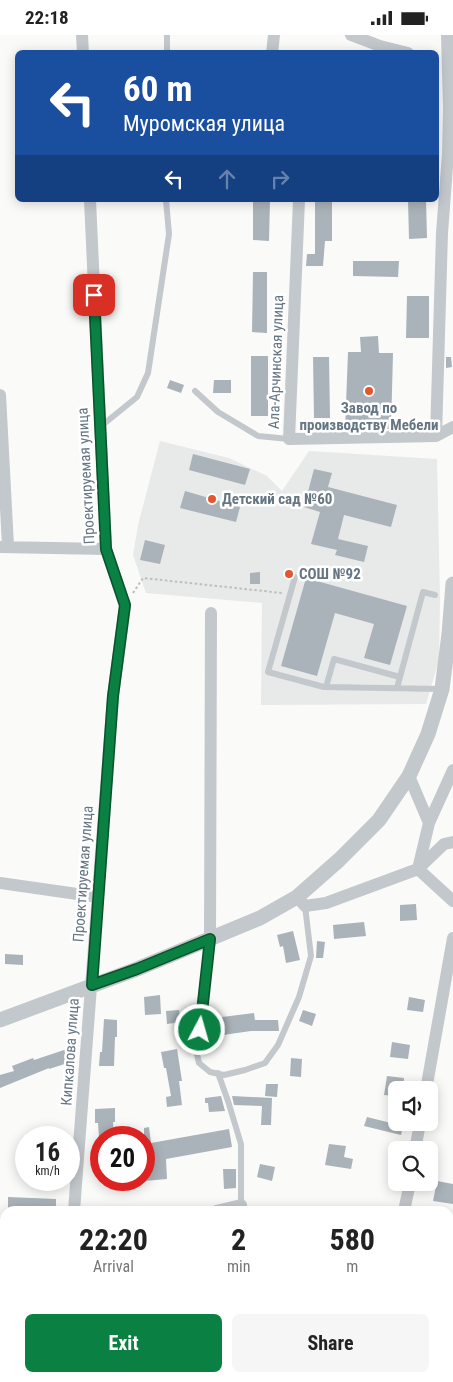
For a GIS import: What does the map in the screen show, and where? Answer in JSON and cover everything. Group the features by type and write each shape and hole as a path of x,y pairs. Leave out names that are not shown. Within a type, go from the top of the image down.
{"street":[{"path":"82,35 83,50"},
{"path":"272,50 274,35"},
{"path":"351,35 396,50"},
{"path":"436,436 442,233 442,154 451,105 442,60 447,35"},
{"name":"Проектируемая улица","path":"90,202 106,549 125,605 113,696 92,985"},
{"name":"Ала-Арчинская улица","path":"299,202 290,439 436,436 453,427"},
{"path":"0,395 4,546 106,549"},
{"path":"0,1020 137,969 301,901 378,820 409,777 428,734 442,689 453,584"},
{"path":"210,939 211,613"},
{"path":"418,869 429,823 453,770"},
{"path":"409,777 429,823"},
{"path":"301,901 326,903 418,869 444,844 453,842"},
{"path":"418,869 453,901"},
{"path":"0,883 98,897"},
{"path":"428,1081 453,938"},
{"name":"Кипкалова улица","path":"74,1206 92,985"},
{"path":"405,1206 408,1191"},
{"path":"237,1206 241,1205"}],"lane":[{"path":"167,35 167,50"},
{"path":"100,427 137,397 148,373 168,234 166,202"},
{"path":"195,391 218,412 258,436 290,439"},
{"path":"295,577 268,672 326,687 442,689"},
{"path":"397,688 424,592 435,595"},
{"path":"326,687 334,659 400,677"},
{"path":"210,939 196,1050 199,1063 210,1071 224,1075 265,1063 278,1045 299,997 311,956 301,901"},
{"path":"218,1073 241,1144 241,1205"}],"path":[{"path":"125,605 143,578 290,593"}],"shaded area":[{"name":"СОШ №92","path":"160,441 229,458 267,476 282,491 309,451 437,459 440,598 439,660 426,704 261,705 262,603 146,593 133,555 138,525"}],"building":[{"path":"253,202 270,202 269,241 253,240"},
{"path":"315,202 332,202 332,241 325,241 323,266 306,266 307,254 315,254"},
{"path":"408,202 426,202 427,238 409,239"},
{"path":"353,261 399,261 398,277 353,276"},
{"path":"253,272 267,272 267,333 252,332"},
{"path":"407,296 429,296 429,338 406,338"},
{"name":"Завод по производству Мебели","path":"378,336 379,353 393,353 391,429 345,430 348,352 361,352 360,337"},
{"path":"251,356 268,356 268,416 251,416"},
{"path":"313,357 329,357 330,418 314,418"},
{"path":"446,357 451,357 452,367 446,368"},
{"path":"170,380 184,385 181,393 167,388"},
{"path":"214,380 231,380 231,393 213,393"},
{"path":"193,454 250,469 245,485 189,470"},
{"path":"314,469 332,473 328,487 397,505 391,527 344,515 338,539 368,546 364,562 335,555 337,550 311,544 320,512 304,507"},
{"path":"185,491 240,507 236,522 180,508"},
{"path":"145,540 165,545 160,564 140,560"},
{"path":"260,572 260,584 250,584 250,573"},
{"path":"306,578 407,606 390,665 364,658 374,624 335,613 317,676 281,666"},
{"path":"416,904 417,920 400,921 400,905"},
{"path":"364,922 366,936 334,939 333,925"},
{"path":"293,931 300,960 286,963 283,946 280,947 277,935"},
{"path":"317,941 325,942 323,958 316,958"},
{"path":"5,954 23,955 23,965 5,964"},
{"path":"160,995 161,1014 145,1015 144,997"},
{"path":"409,997 425,1000 423,1012 407,1010"},
{"path":"179,1010 181,1022 167,1024 166,1011"},
{"path":"303,1010 316,1014 312,1026 299,1021"},
{"path":"254,1013 255,1020 278,1020 279,1031 251,1031 223,1035 222,1017"},
{"path":"104,1019 117,1020 114,1066 99,1066 100,1052 102,1052"},
{"path":"392,1042 410,1045 408,1059 390,1057"},
{"path":"67,1049 71,1062 49,1068 0,1088 0,1075 14,1071 12,1066"},
{"path":"177,1049 182,1081 179,1081 182,1105 167,1107 166,1097 171,1096 161,1052"},
{"path":"291,1058 302,1059 301,1077 290,1076"},
{"path":"387,1076 404,1078 404,1081 388,1081 388,1095 384,1095"},
{"path":"266,1084 278,1084 277,1097 265,1096"},
{"path":"221,1096 225,1111 209,1112 208,1103 205,1103 205,1098"},
{"path":"232,1096 272,1098 271,1125 261,1125 262,1106 234,1105"},
{"path":"115,1108 113,1126 98,1126 98,1123 95,1123 95,1109"},
{"path":"367,1117 388,1122 388,1131 402,1131 401,1135 364,1126"},
{"path":"229,1129 232,1147 166,1159 167,1179 155,1180 155,1142"},
{"path":"329,1144 346,1146 344,1157 353,1159 351,1169 325,1165"},
{"path":"260,1164 275,1167 272,1181 257,1177"},
{"path":"223,1169 236,1169 236,1188 224,1189"},
{"path":"438,1181 453,1184 453,1204 433,1201 435,1191 438,1191"},
{"path":"8,1197 56,1199 56,1206 8,1206"}],"place":[{"name":"Завод по производству Мебели","path":"369,391"},
{"name":"Детский сад №60","path":"212,499"},
{"name":"СОШ №92","path":"289,574"}],"route":[{"path":"94,295 106,549 125,605 113,696 92,985 210,939 200,1030"}]}
